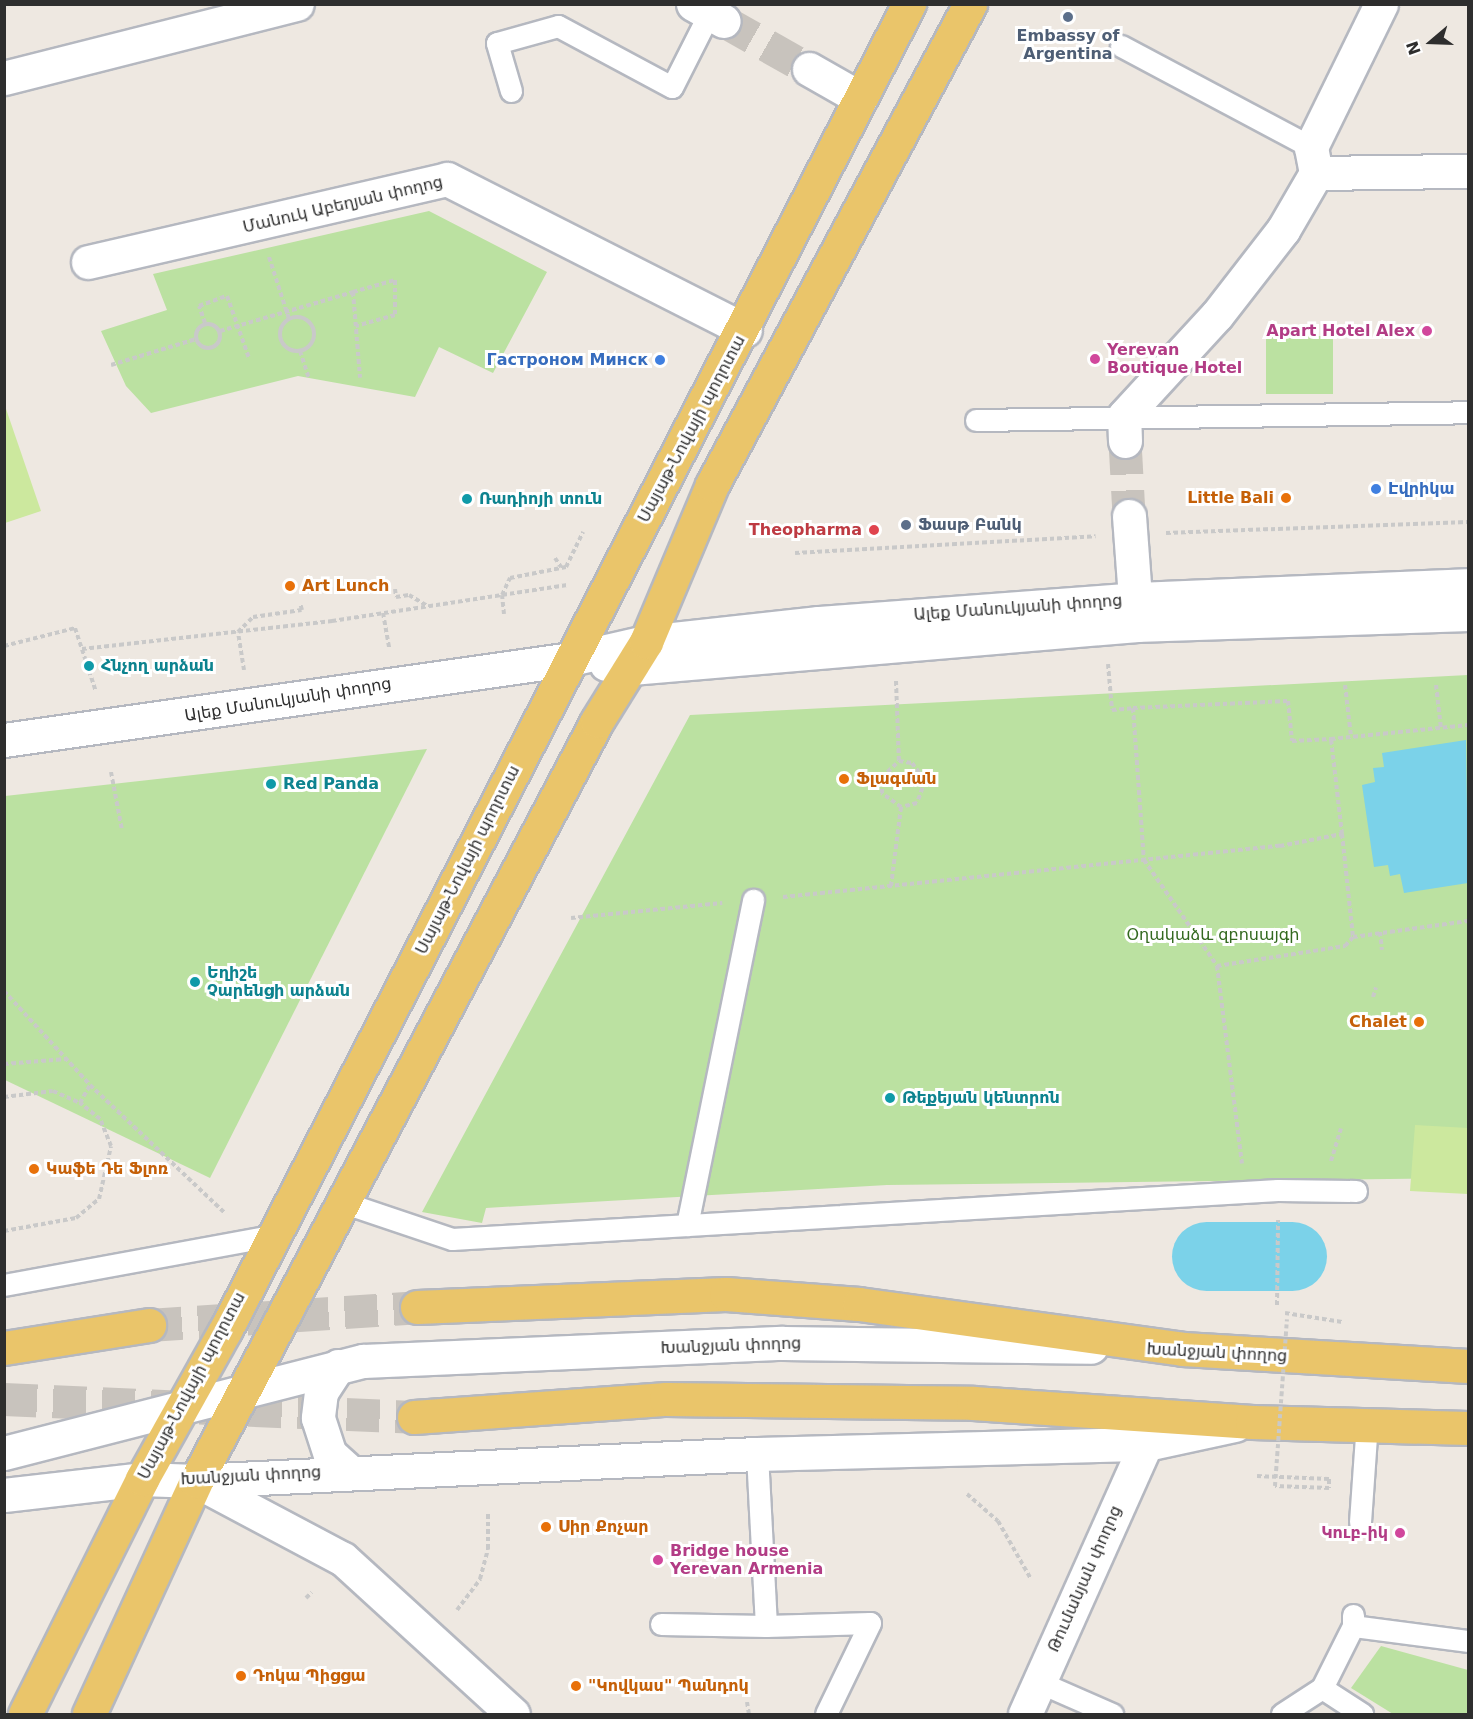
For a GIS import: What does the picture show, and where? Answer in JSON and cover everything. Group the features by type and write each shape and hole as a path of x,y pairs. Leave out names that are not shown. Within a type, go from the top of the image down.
{"main road":[{"name":"Սայաթ-Նովայի պողոտա","path":"25,1714 142,1479 179,1409 226,1329 270,1236 571,659 746,330 909,4"},
{"path":"89,1714 196,1481 249,1389 342,1202 597,721 638,655 712,485 970,4"},
{"path":"417,1307 726,1294 859,1304 1183,1349"},
{"path":"4,1348 149,1325"},
{"name":"Խանջյան փողոց","path":"1183,1349 1468,1366"},
{"path":"414,1417 666,1399 973,1403 1252,1422"},
{"name":"Խանջյան փողոց","path":"1252,1422 1367,1422 1468,1428"}],"street":[{"path":"4,78 297,4"},
{"path":"1124,428 1283,230 1381,4"},
{"path":"809,69 860,98"},
{"path":"1313,160 1468,171"},
{"name":"Մանուկ Աբեղյան փողոց","path":"88,262 447,178 746,330"},
{"path":"1129,516 1136,612"},
{"name":"Ալեք Մանուկյանի փողոց","path":"4,740 571,659 1468,585"},
{"name":"Ալեք Մանուկյանի փողոց","path":"1136,612 1468,614"},
{"name":"Խանջյան փողոց","path":"4,1453 338,1366 417,1357 783,1343 1183,1349"},
{"path":"338,1366 321,1392 318,1418 330,1454 349,1471"},
{"name":"Խանջյան փողոց","path":"4,1495 142,1479 196,1481 349,1471 757,1454 1146,1444 1252,1422"},
{"name":"Թումանյան փողոց","path":"1025,1714 1146,1444"},
{"path":"196,1481 343,1559 513,1714"}],"lane":[{"path":"511,91 497,43 558,26 672,87 710,11"},
{"path":"1121,46 1313,160"},
{"path":"975,420 1124,428 1468,412"},
{"path":"687,1225 753,900"},
{"path":"342,1202 452,1239 1245,1192 1356,1191"},
{"path":"4,1285 270,1236"},
{"path":"1360,1522 1367,1422"},
{"path":"757,1454 766,1626"},
{"path":"1282,1714 1322,1688 1353,1621 1468,1641"},
{"path":"661,1624 766,1626 870,1623 826,1714"},
{"path":"1040,1682 1112,1714"},
{"path":"1322,1688 1362,1714"}],"path":[{"path":"258,224 290,319"},
{"path":"249,358 238,326 227,296 198,306 205,323 220,331 238,326 287,312 395,280 395,315 356,326"},
{"path":"353,292 360,378"},
{"path":"300,351 314,332 302,318 290,319 281,327 280,339 300,351 309,379"},
{"path":"111,365 196,339 205,323"},
{"path":"196,339 203,347 214,347 220,331"},
{"path":"504,614 502,595 510,578 566,567 583,532"},
{"path":"555,558 561,567"},
{"path":"82,649 383,613 567,585"},
{"path":"395,589 396,597 409,595 428,606"},
{"path":"238,632 253,617 302,610 300,603"},
{"path":"383,613 389,652"},
{"path":"4,646 75,628 96,695"},
{"path":"238,632 244,673"},
{"path":"1107,654 1112,710 1288,701 1292,741 1468,725"},
{"path":"895,673 899,761 882,777 882,793 901,807"},
{"path":"1345,684 1351,736"},
{"path":"1436,685 1441,728"},
{"path":"1132,708 1144,860 1217,966 1245,1192"},
{"path":"1331,739 1353,937"},
{"path":"899,761 912,764 925,781 917,803 901,807"},
{"path":"111,772 122,830"},
{"path":"891,886 901,807"},
{"path":"571,918 1144,860 1342,834"},
{"path":"1217,966 1345,946 1353,937 1380,932 1468,921"},
{"path":"1380,932 1382,950"},
{"path":"1373,997 1376,987"},
{"path":"4,991 90,1085 231,1218"},
{"path":"4,1064 66,1059"},
{"path":"80,1103 90,1085"},
{"path":"4,1097 53,1091 80,1103 100,1119 111,1146 99,1199 76,1218 4,1231"},
{"path":"1277,1305 1278,1221"},
{"path":"1257,1476 1329,1479 1329,1488 1275,1486 1287,1319"},
{"path":"967,1494 998,1521 1031,1579"},
{"path":"457,1610 480,1579 488,1549 488,1511"},
{"path":"306,1598 312,1592"},
{"path":"747,1701 749,1714"}],"green space":[{"path":"429,211 547,272 493,373 439,347 415,397 298,376 151,413 126,386 101,331 167,310 153,274"},
{"path":"1266,336 1333,336 1333,394 1266,394"},
{"path":"4,403 41,511 5,523 4,523"},
{"name":"Օղակաձև զբոսայգի","path":"1468,675 1468,1178 887,1185 486,1208 482,1223 422,1212 690,715"},
{"path":"427,749 210,1178 5,1080 5,796"},
{"path":"1415,1125 1468,1128 1468,1194 1410,1191"},
{"path":"1381,1646 1468,1670 1468,1714 1393,1714 1351,1688"}],"water":[{"path":"1466,740 1468,883 1404,893 1400,874 1390,876 1388,865 1374,867 1362,785 1375,782 1373,768 1384,767 1382,753"}],"waterway":[{"path":"1206,1256 1292,1256"}],"tunnel":[{"path":"724,21 809,69"},
{"path":"1125,441 1129,516"},
{"path":"149,1325 417,1307"},
{"path":"4,1399 414,1417"}],"place":[{"name":"Embassy of Argentina","path":"1068,17"},
{"name":"Apart Hotel Alex","path":"1427,331"},
{"name":"Yerevan Boutique Hotel","path":"1095,359"},
{"name":"Гастроном Минск","path":"660,360"},
{"name":"Էվրիկա","path":"1376,489"},
{"name":"Little Bali","path":"1286,498"},
{"name":"Ռադիոյի տուն","path":"467,499"},
{"name":"Ֆասթ Բանկ","path":"906,525"},
{"name":"Theopharma","path":"874,530"},
{"name":"Art Lunch","path":"290,586"},
{"name":"Հնչող արձան","path":"89,666"},
{"name":"Ֆլագման","path":"844,779"},
{"name":"Red Panda","path":"271,784"},
{"name":"Եղիշե Չարենցի արձան","path":"195,982"},
{"name":"Chalet","path":"1419,1022"},
{"name":"Թեքեյան կենտրոն","path":"890,1098"},
{"name":"Կաֆե Դե Ֆլոռ","path":"34,1169"},
{"name":"Սիր Քոչար","path":"546,1527"},
{"name":"Կուբ-իկ","path":"1400,1533"},
{"name":"Bridge house Yerevan Armenia","path":"658,1560"},
{"name":"Դոկա Պիցցա","path":"241,1676"},
{"name":"\"Կովկաս\" Պանդոկ","path":"576,1686"}]}
